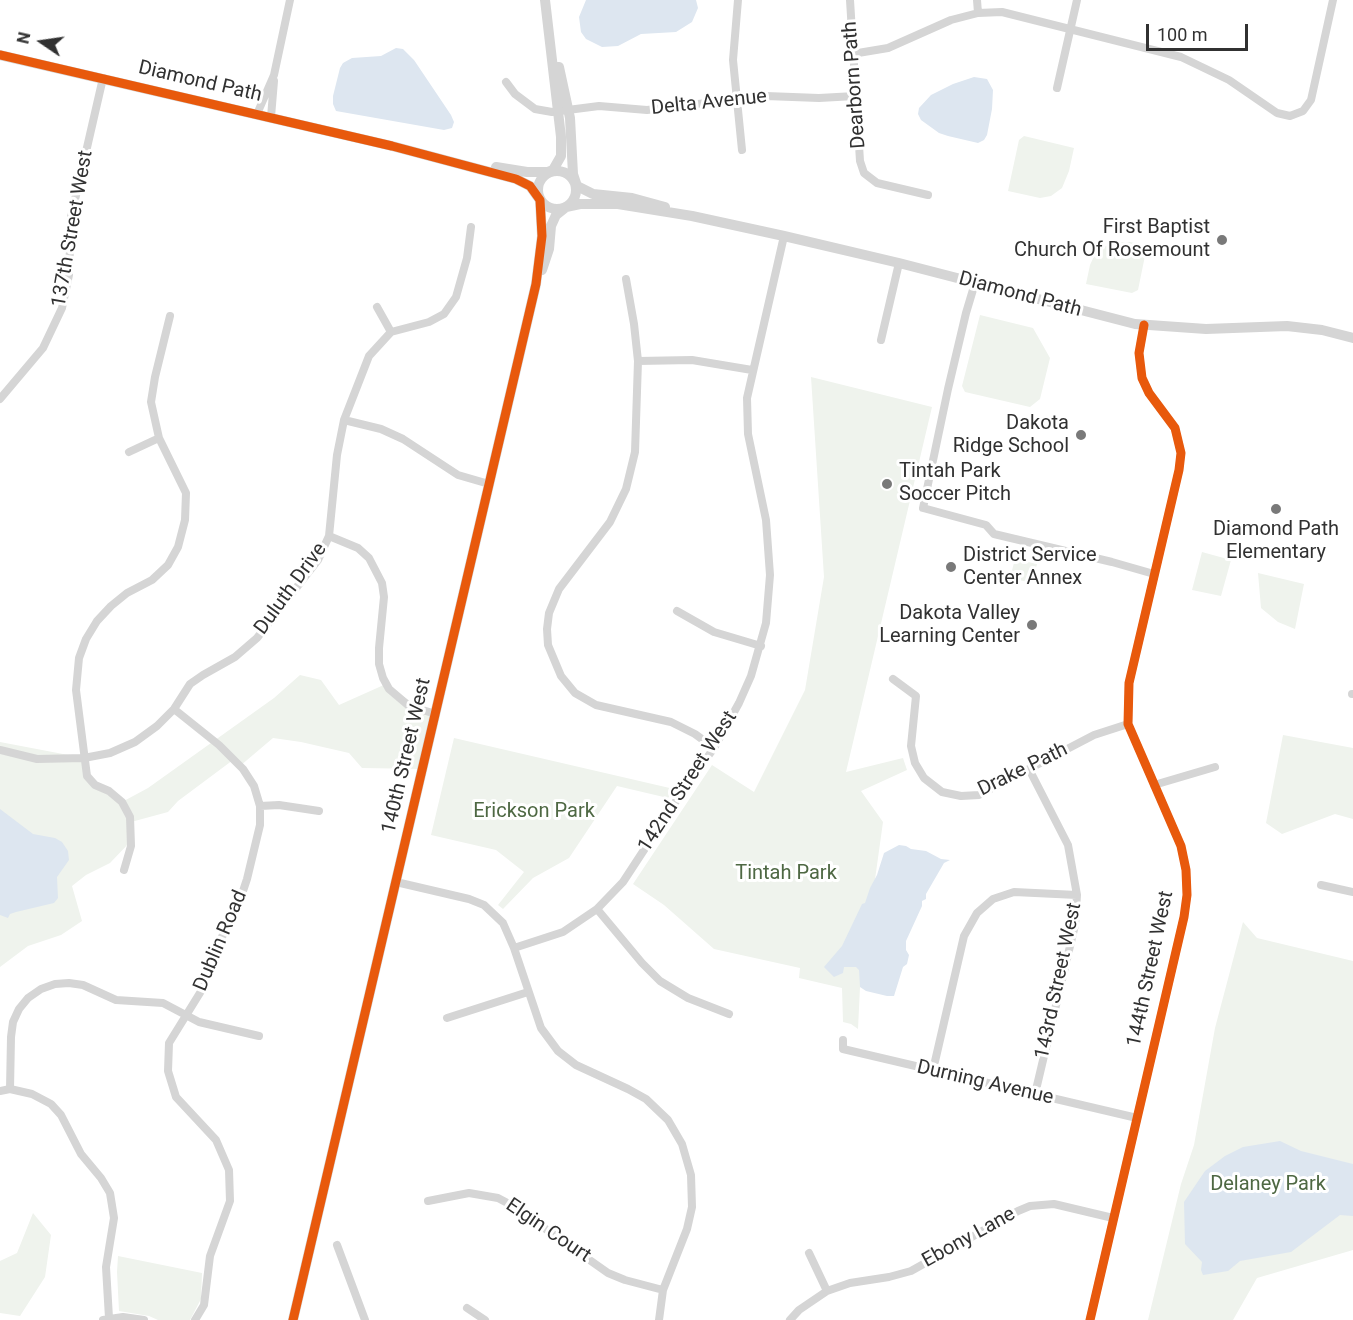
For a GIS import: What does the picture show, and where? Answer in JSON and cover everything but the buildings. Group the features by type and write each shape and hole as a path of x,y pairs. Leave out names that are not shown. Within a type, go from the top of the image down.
{"street":[{"path":"271,117 274,75 290,0"},
{"path":"545,0 576,190 575,196 566,207"},
{"path":"738,0 733,60 742,150"},
{"name":"Dearborn Path","path":"850,0 860,161 864,173 877,183 928,195"},
{"path":"977,0 978,14"},
{"path":"1057,88 1077,0"},
{"path":"852,54 888,48 951,20 1002,12 1181,57 1229,80 1280,114 1290,116 1300,113 1311,100 1333,0"},
{"name":"Diamond Path","path":"0,55 392,146 516,179 530,186 545,206 550,208 592,203 618,204 692,216 899,263 1092,315 1144,325 1206,329 1287,326 1322,330 1353,338"},
{"path":"257,114 274,75"},
{"name":"137th Street West","path":"0,399 43,348 62,308 69,275 71,217 103,78"},
{"path":"506,82 515,94 535,109 563,112"},
{"name":"Delta Avenue","path":"563,112 599,106 646,110 766,96 819,98 855,96"},
{"path":"540,200 539,185 543,176 553,170 561,156 563,112"},
{"name":"Diamond Path","path":"392,146 514,171 562,173 571,177 579,187 593,194 632,198 692,216"},
{"name":"140th Street West","path":"293,1320 536,284 542,236 540,200"},
{"name":"140th Street West","path":"536,284 549,249 552,221 566,207"},
{"path":"377,307 391,332 429,322 444,314 456,297 471,227"},
{"name":"142nd Street West","path":"514,948 563,932 597,909 623,882 714,748 740,703 751,676 761,646 770,596 770,554 766,520 747,426 747,398 784,236"},
{"path":"881,340 899,263"},
{"path":"626,279 638,361 634,452 626,489 610,522 559,589 549,613 548,645 561,676 574,693 596,705 671,722 695,734 714,748"},
{"path":"975,283 948,389 923,508 986,525 994,534 1112,561 1154,574"},
{"path":"124,870 131,846 130,817 122,802 108,791 94,785 87,776 76,690 79,658 86,639 97,621 127,593 152,580 168,565 178,547 184,520 186,493 159,438 151,402 170,316"},
{"name":"144th Street West","path":"1090,1320 1184,917 1187,895 1186,870 1181,846 1128,724 1129,683 1179,470 1180,453 1175,428 1149,393 1142,378 1139,352 1144,325"},
{"name":"Duluth Drive","path":"0,750 36,759 84,758 110,753 135,742 157,726 174,709 190,684 235,657 257,638 318,560 329,536 337,455 344,420 369,356 391,332"},
{"path":"638,361 692,360 752,370"},
{"path":"344,420 381,429 403,439 458,475 489,484"},
{"path":"129,453 159,438"},
{"path":"329,536 358,548 369,558 382,583 384,597 379,664 382,678 389,689 409,706 436,714"},
{"path":"677,610 714,632 761,646"},
{"name":"Drake Path","path":"893,679 915,696 911,747 915,763 924,778 942,792 961,796 979,795 1094,735 1128,724"},
{"name":"Dublin Road","path":"174,709 219,745 243,769 254,786 260,806 260,825 242,894 217,946 203,988 169,1043 168,1071 176,1097 216,1140 229,1170 230,1201 210,1256 204,1305 195,1320"},
{"path":"1154,785 1215,767"},
{"name":"143rd Street West","path":"1029,769 1068,845 1077,894 1075,925 1035,1094"},
{"path":"260,806 279,805 319,811"},
{"path":"396,882 469,899 484,905 503,923 514,948 541,1028 558,1051 576,1065 646,1099 668,1120 682,1144 692,1175 692,1207 687,1229 663,1290 659,1320"},
{"path":"1321,885 1353,892"},
{"path":"933,1070 964,936 977,913 993,899 1014,892 1077,894"},
{"path":"597,909 660,981 688,998 729,1014"},
{"path":"10,1089 11,1037 13,1022 19,1009 28,998 41,989 62,983 83,985 116,999 163,1003 199,1023 259,1036"},
{"path":"447,1018 528,992"},
{"name":"Durning Avenue","path":"843,1040 843,1049 1137,1118"},
{"path":"0,1091 10,1089 32,1094 56,1109 65,1121 81,1154 101,1178 110,1193 114,1218 106,1267 106,1319 130,1317 144,1320"},
{"name":"Elgin Court","path":"428,1201 469,1193 498,1198 609,1273 625,1280 663,1290"},
{"name":"Ebony Lane","path":"790,1320 799,1310 827,1291 850,1283 911,1271 1030,1206 1054,1204 1113,1218"},
{"path":"337,1245 365,1320"},
{"path":"809,1253 827,1291"},
{"path":"467,1308 485,1320"}],"green space":[{"path":"1024,136 1074,148 1069,171 1062,188 1051,196 1040,198 1008,191 1019,140"},
{"path":"1116,242 1147,246 1138,290 1132,293 1086,284 1095,254"},
{"path":"980,315 1033,328 1050,358 1040,399 1030,407 965,392 962,386"},
{"name":"Tintah Park","path":"811,377 932,407 846,772 903,758 907,770 861,791 883,822 860,987 858,1029 843,1022 842,988 799,978 800,968 714,949 664,905 633,884 712,765 754,792 805,690 824,577"},
{"path":"1202,552 1231,560 1221,596 1192,590"},
{"path":"1015,559 1037,564 1032,583 1010,578"},
{"path":"1258,573 1304,584 1295,629 1278,622 1261,608"},
{"path":"300,675 321,680 339,705 386,684 424,711 436,714 422,769 362,768 349,753 273,738 240,766 233,760 178,801 168,812 131,822 132,840 110,863 86,875 72,886 82,921 61,935 28,946 0,967 0,742 84,758 87,777 122,802 148,788 274,698"},
{"path":"1283,735 1353,748 1353,819 1335,814 1282,834 1266,823"},
{"name":"Erickson Park","path":"454,738 674,789 668,798 617,786 569,858 533,878 503,909 498,905 524,872 496,850 431,835"},
{"name":"Delaney Park","path":"1243,922 1257,938 1353,961 1353,1250 1257,1278 1233,1320 1148,1320 1181,1184 1194,1145 1215,1028"},
{"path":"33,1213 51,1235 45,1277 20,1316 0,1313 0,1261 17,1253"},
{"path":"118,1256 202,1273 201,1299 190,1320 158,1320 149,1316 119,1311"}],"shaded area":[{"path":"586,0 696,0 698,8 692,22 676,32 641,34 618,46 602,47 586,39 581,32 579,17"},
{"path":"396,48 403,49 414,60 451,115 454,122 452,128 444,130 336,111 333,96 343,63 352,58 381,56"},
{"path":"974,77 987,79 993,90 992,109 984,140 978,143 948,136 939,133 921,120 918,114 919,108 931,95"},
{"path":"0,809 33,834 55,838 62,842 68,851 69,860 57,877 58,898 54,903 16,912 10,914 8,918 0,915"},
{"path":"899,845 926,851 941,859 950,860 944,863 926,894 926,899 922,901 922,906 906,941 906,950 909,955 907,964 903,967 894,996 887,996 866,991 860,987 859,970 856,967 844,967 843,973 834,977 824,967 842,946 862,904 865,903 884,853"},
{"path":"1280,1141 1301,1151 1353,1164 1353,1216 1340,1215 1291,1252 1240,1261 1228,1271 1203,1275 1202,1262 1185,1244 1184,1202 1205,1171 1225,1156 1243,1147"}],"cycle path":[{"path":"0,55 392,146 516,179 530,186 540,200 542,236 536,284 293,1320"},
{"path":"1090,1320 1184,917 1187,895 1186,870 1181,846 1128,724 1129,683 1181,453 1175,428 1149,393 1142,378 1139,353 1144,325"}],"place":[{"name":"First Baptist Church Of Rosemount","path":"1222,240"},
{"name":"Dakota Ridge School","path":"1081,435"},
{"name":"Tintah Park Soccer Pitch","path":"887,484"},
{"name":"Diamond Path Elementary","path":"1276,509"},
{"name":"District Service Center Annex","path":"951,567"},
{"name":"Dakota Valley Learning Center","path":"1032,625"}]}
